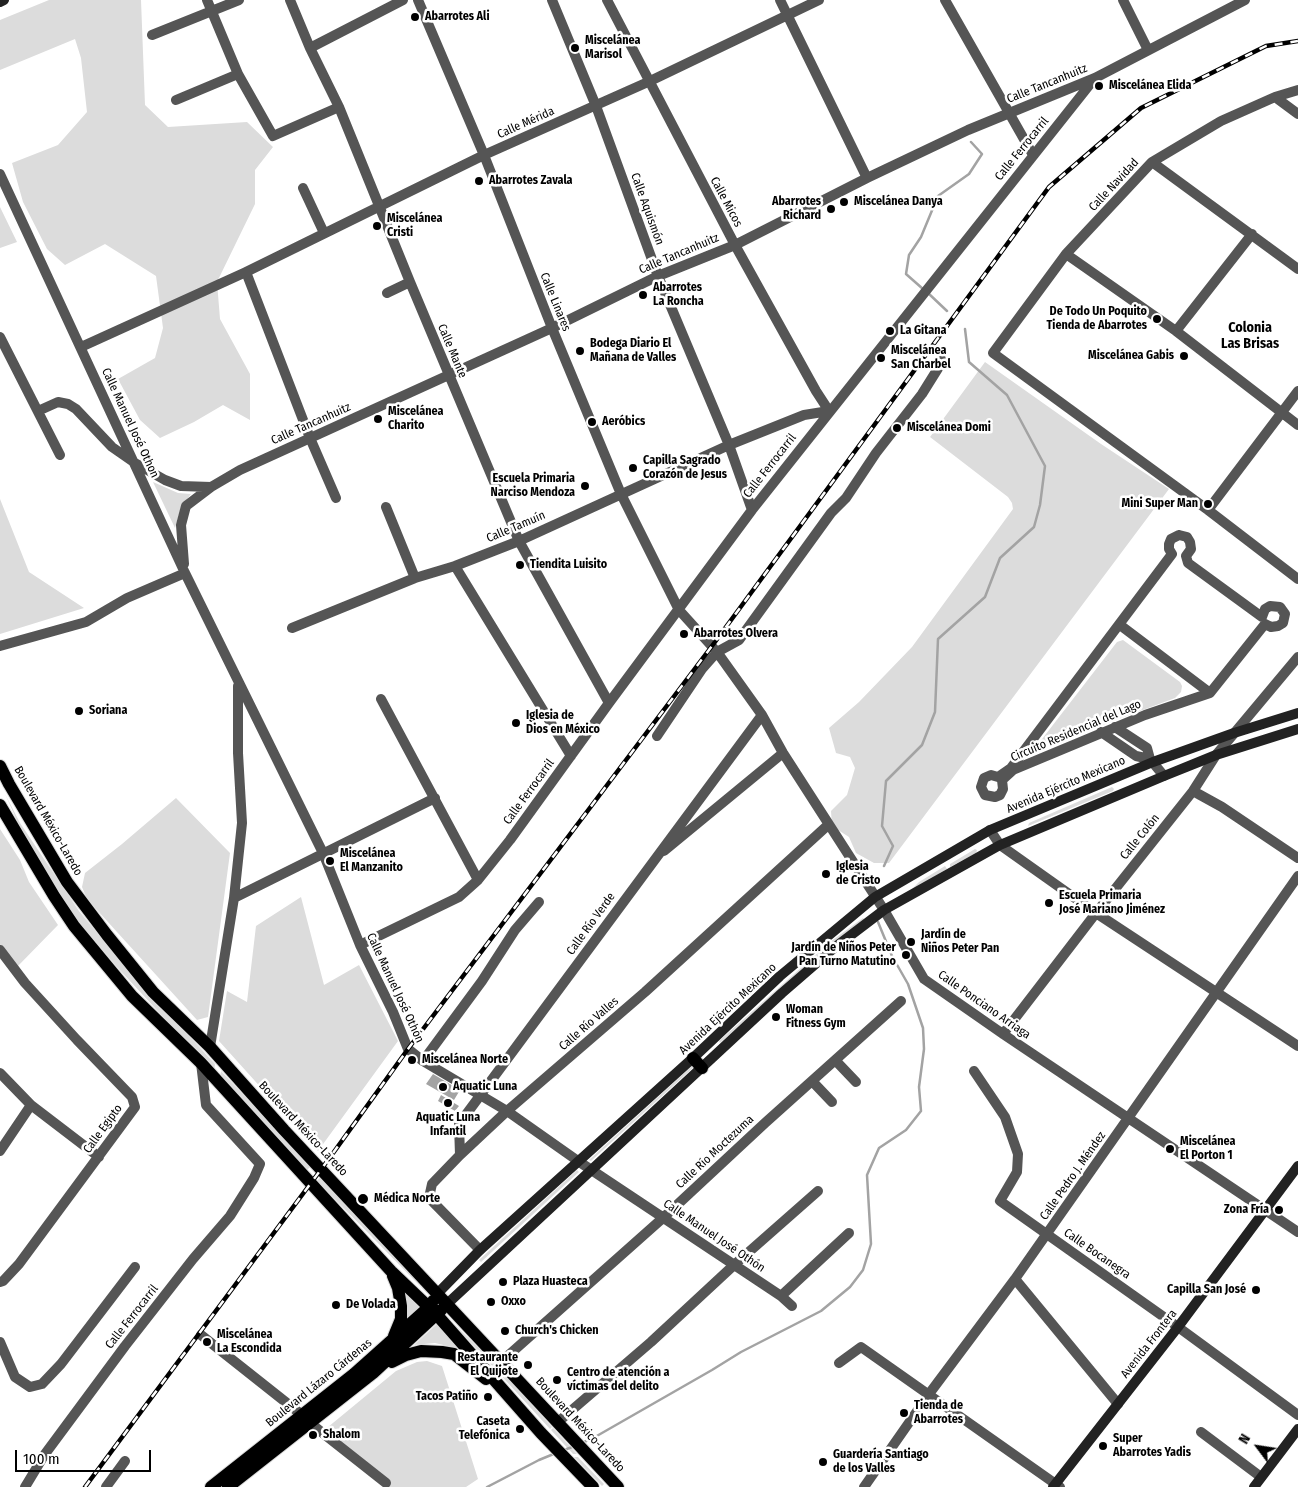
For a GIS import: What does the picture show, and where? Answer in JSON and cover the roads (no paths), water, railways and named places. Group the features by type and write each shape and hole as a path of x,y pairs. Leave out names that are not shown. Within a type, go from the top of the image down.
{"main road":[{"path":"0,2 4,0"},
{"name":"Avenida Ejército Mexicano","path":"438,1294 480,1250 693,1058 780,976 875,897 990,830 1151,760 1298,713"},
{"name":"Avenida Ejército Mexicano","path":"447,1304 591,1168 782,993 834,948 884,910 1000,845 1216,755 1298,729"},
{"name":"Boulevard México-Laredo","path":"1,770 4,786 67,882 153,992 210,1047 278,1124 618,1487"},
{"path":"0,805 18,838 74,926 132,996 201,1063 391,1271 433,1311 541,1433 593,1487"},
{"path":"0,822 18,838"},
{"path":"693,1058 702,1068"},
{"name":"Avenida Frontera","path":"1056,1486 1298,1166"},
{"path":"386,1346 397,1332 401,1319 400,1295 391,1271"},
{"name":"Boulevard Lázaro Cárdenas","path":"306,1419 373,1373 433,1311 438,1294"},
{"name":"Boulevard Lázaro Cárdenas","path":"211,1487 228,1484 306,1419 386,1346 433,1311 447,1304"},
{"path":"373,1373 406,1355 421,1351 454,1354 513,1400"},
{"path":"1254,1487 1298,1429"}],"street":[{"path":"152,35 209,5 239,0"},
{"name":"Calle Mante","path":"290,0 310,48 339,106 410,282 519,541 609,703"},
{"path":"310,48 403,0"},
{"name":"Calle Linares","path":"418,0 484,155 552,328 621,494 680,610"},
{"name":"Calle Aquismón","path":"552,0 596,106 658,276 729,445 752,510"},
{"name":"Calle Micos","path":"607,0 648,82 735,245 816,391 830,411"},
{"path":"780,0 867,178"},
{"name":"Calle Mérida","path":"81,347 246,272 484,155 648,82 819,0"},
{"path":"945,0 1033,155"},
{"path":"1123,0 1148,50"},
{"name":"Calle Tancanhuitz","path":"185,572 180,525 186,506 211,487 240,470 552,328 658,276 735,245 867,178 968,130 1095,78 1245,0"},
{"path":"209,5 238,74 273,136 339,106"},
{"path":"176,100 238,74"},
{"name":"Calle Ferrocarril","path":"360,945 460,897 478,880 510,840 752,510 1095,78"},
{"name":"Calle Navidad","path":"1208,510 993,353 1066,254 1152,162 1221,120 1275,97 1298,90"},
{"path":"1275,97 1298,114"},
{"path":"1152,162 1298,269"},
{"name":"Calle Manuel José Othon","path":"0,174 238,683"},
{"path":"303,188 324,233"},
{"path":"1176,331 1252,234"},
{"path":"1066,254 1176,331 1298,424"},
{"path":"246,272 310,438 336,498"},
{"path":"387,294 410,282"},
{"path":"0,337 60,455"},
{"path":"657,736 702,669 717,652 738,640 831,513 846,498 882,446 922,394 942,362 940,356"},
{"path":"1298,391 1208,510 1298,579"},
{"path":"38,411 58,402 68,404 76,409 112,447 135,463 165,480 181,486 211,487"},
{"name":"Calle Tamuín","path":"292,628 416,578 455,566 519,541 729,445 804,414 830,411"},
{"path":"386,507 416,578"},
{"name":"Circuito Residencial del Lago","path":"1179,535 1187,538 1190,542 1191,550 1186,556 1188,563 1262,617 1265,609 1270,606 1280,607 1285,614 1282,623 1278,626 1271,627 1265,624 1210,693 1101,732 1013,770 1002,780 1003,789 1000,795 990,797 982,792 981,783 984,778 991,775 998,777 1011,768 1172,554 1169,544 1171,539 1179,535"},
{"path":"455,566 571,756"},
{"path":"0,646 86,622 127,598 185,572"},
{"name":"Calle Ponciano Arriaga","path":"680,610 717,652 762,715 783,753 828,825 884,910 924,979 1128,1119 1298,1232"},
{"path":"1120,625 1210,693"},
{"name":"Calle Colón","path":"1003,1034 1193,791 1216,755 1298,657"},
{"path":"210,1047 234,898 242,823 238,753 238,683"},
{"name":"Calle Manuel José Othón","path":"238,683 323,853 360,945 393,1012 408,1049 422,1061 508,1111 578,1161 781,1296 792,1306"},
{"path":"381,699 478,880"},
{"name":"Calle Río Verde","path":"460,1155 459,1124 762,715"},
{"path":"1115,727 1147,748 1151,760 1164,776"},
{"path":"1101,732 1136,756 1151,760"},
{"path":"652,861 783,753"},
{"path":"1193,791 1298,858"},
{"path":"234,898 435,798"},
{"name":"Calle Río Valles","path":"480,1250 432,1201 430,1193 432,1184 460,1155 508,1111 644,992 828,825"},
{"path":"990,830 1000,845 1096,913 1298,1046"},
{"name":"Calle Pedro J. Méndez","path":"864,1487 929,1394 1047,1234 1298,876"},
{"path":"422,1061 538,902"},
{"name":"Calle Egipto","path":"0,950 4,959 25,983 132,1097 135,1107 19,1264 0,1282"},
{"name":"Calle Río Moctezuma","path":"502,1361 664,1217 901,1001"},
{"path":"835,1060 856,1082"},
{"name":"Calle Ferrocarril","path":"25,1487 45,1454 125,1346 193,1258 230,1216 254,1178 260,1164 206,1105 201,1063"},
{"name":"Calle Bocanegra","path":"974,1071 1005,1117 1018,1154 1018,1172 1000,1201 1178,1326 1298,1415"},
{"path":"0,1073 31,1105 98,1157"},
{"path":"812,1081 832,1102"},
{"path":"0,1151 31,1105"},
{"path":"560,1424 818,1191"},
{"path":"781,1296 849,1232"},
{"path":"0,1342 15,1377 30,1387 42,1384 61,1364 135,1266"},
{"path":"1015,1279 1118,1404"},
{"path":"201,1335 386,1483"},
{"path":"839,1363 861,1347 1056,1486"},
{"path":"1201,1432 1261,1477"},
{"path":"106,1487 125,1461"}],"waterway":[{"path":"923,289 906,274 909,255 921,237 938,196 969,174 982,154 971,142"},
{"path":"928,293 947,311"},
{"path":"884,866 893,846 882,826 886,781 922,745 935,712 938,639 985,597 1000,558 1034,527 1040,505 1045,466 1007,395 969,362 965,329"},
{"path":"582,1443 741,1352 821,1311 850,1287 863,1270 871,1244 867,1175 879,1148 906,1130 921,1111 919,1087 924,1049 923,1028 908,984 892,956 878,922"},
{"path":"564,1450 575,1446"},
{"path":"487,1487 556,1453"}],"railway":[{"path":"85,1487 331,1156 408,1049 712,646 1049,187 1141,108 1266,46 1298,41"}],"place":[{"name":"Abarrotes Ali","path":"415,17"},
{"name":"Miscelánea Marisol","path":"575,48"},
{"name":"Miscelánea Elida","path":"1099,86"},
{"name":"Abarrotes Zavala","path":"479,181"},
{"name":"Miscelánea Danya","path":"844,202"},
{"name":"Abarrotes Richard","path":"831,209"},
{"name":"Miscelánea Cristi","path":"377,226"},
{"name":"Abarrotes La Roncha","path":"643,295"},
{"name":"De Todo Un Poquito Tienda de Abarrotes","path":"1157,319"},
{"name":"La Gitana","path":"890,331"},
{"name":"Bodega Diario El Mañana de Valles","path":"580,351"},
{"name":"Miscelánea Gabis","path":"1184,356"},
{"name":"Miscelánea San Charbel","path":"881,358"},
{"name":"Miscelánea Charito","path":"378,419"},
{"name":"Aeróbics","path":"592,422"},
{"name":"Miscelánea Domi","path":"897,428"},
{"name":"Capilla Sagrado Corazón de Jesus","path":"633,468"},
{"name":"Escuela Primaria Narciso Mendoza","path":"585,486"},
{"name":"Mini Super Man","path":"1208,504"},
{"name":"Tiendita Luisito","path":"520,565"},
{"name":"Abarrotes Olvera","path":"684,634"},
{"name":"Soriana","path":"79,711"},
{"name":"Iglesia de Dios en México","path":"516,723"},
{"name":"Miscelánea El Manzanito","path":"330,861"},
{"name":"Iglesia de Cristo","path":"826,874"},
{"name":"Escuela Primaria José Mariano Jiménez","path":"1049,903"},
{"name":"Jardín de Niños Peter Pan","path":"911,942"},
{"name":"Jardín de Niños Peter Pan Turno Matutino","path":"906,955"},
{"name":"Woman Fitness Gym","path":"776,1017"},
{"name":"Miscelánea Norte","path":"412,1060"},
{"name":"Aquatic Luna","path":"443,1087"},
{"name":"Aquatic Luna Infantil","path":"448,1103"},
{"name":"Miscelánea El Porton 1","path":"1170,1149"},
{"name":"Médica Norte","path":"363,1199"},
{"name":"Zona Fría","path":"1279,1210"},
{"name":"Plaza Huasteca","path":"503,1282"},
{"name":"Capilla San José","path":"1256,1290"},
{"name":"Oxxo","path":"491,1302"},
{"name":"De Volada","path":"336,1305"},
{"name":"Church's Chicken","path":"505,1331"},
{"name":"Miscelánea La Escondida","path":"207,1342"},
{"name":"Restaurante El Quijote","path":"528,1365"},
{"name":"Centro de atención a víctimas del delito","path":"557,1380"},
{"name":"Tacos Patiño","path":"488,1397"},
{"name":"Tienda de Abarrotes","path":"904,1413"},
{"name":"Caseta Telefónica","path":"520,1429"},
{"name":"Shalom","path":"313,1435"},
{"name":"Super Abarrotes Yadis","path":"1103,1446"},
{"name":"Guardería Santiago de los Valles","path":"823,1462"}],"district":[{"name":"Colonia Las Brisas","path":"1250,336"}]}
